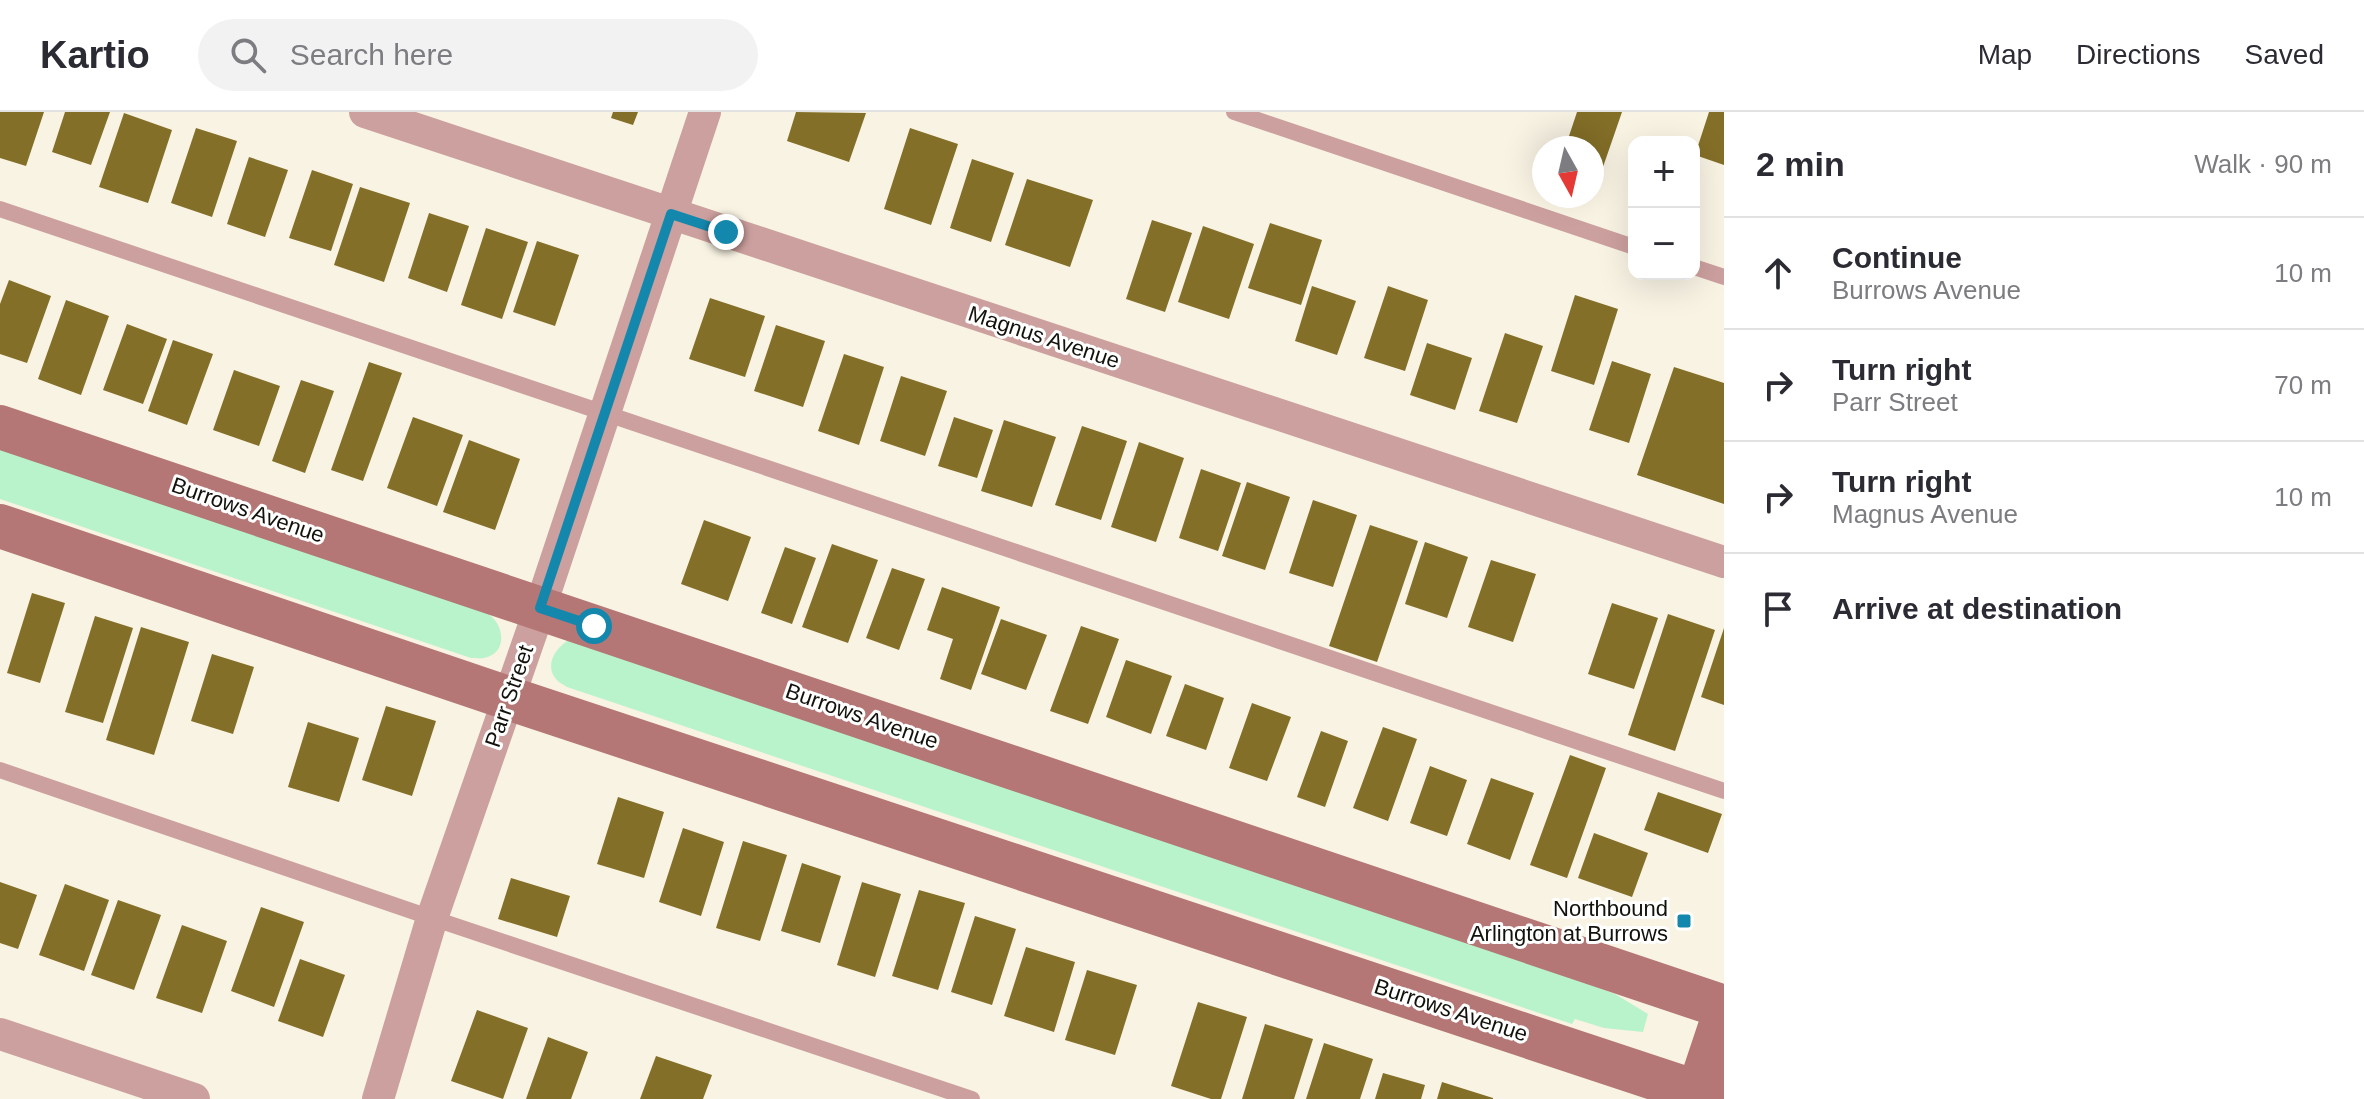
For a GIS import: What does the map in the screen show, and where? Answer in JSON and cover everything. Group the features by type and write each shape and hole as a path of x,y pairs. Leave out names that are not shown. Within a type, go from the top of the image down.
{"street":[{"name":"Magnus Avenue","path":"365,112 1724,562"},
{"name":"Parr Street","path":"378,1099 432,918 540,608 705,112"},
{"name":"Burrows Avenue","path":"0,427 1724,1007"},
{"name":"Burrows Avenue","path":"0,526 1704,1097"},
{"path":"1704,1097 1724,1015"},
{"path":"0,1034 194,1099"}],"lane":[{"path":"1234,112 1628,245"},
{"path":"0,209 1724,791"},
{"path":"1700,269 1724,277"},
{"path":"0,770 972,1099"}],"green space":[{"path":"0,449 487,613 500,630 500,644 492,655 471,658 0,499"},
{"path":"569,640 1581,981 1615,994 1648,1014 1643,1032 1604,1028 1575,1019 1572,1024 567,687 556,679 551,662 560,647"}],"building":[{"path":"0,112 44,112 26,166 0,158"},
{"path":"65,112 110,112 91,165 52,152"},
{"path":"613,112 638,112 633,125 611,118"},
{"path":"796,112 866,113 849,162 787,141"},
{"path":"1577,112 1622,112 1604,164 1604,136 1569,136"},
{"path":"1709,112 1724,112 1724,165 1700,157 1700,140"},
{"path":"124,113 172,130 148,203 99,187"},
{"path":"196,128 237,141 212,217 171,203"},
{"path":"910,128 958,144 931,225 884,209"},
{"path":"249,157 288,170 265,237 227,224"},
{"path":"972,159 1014,173 991,242 950,228"},
{"path":"312,170 353,184 331,251 289,238"},
{"path":"1027,179 1093,200 1070,267 1005,245"},
{"path":"360,187 410,203 384,282 334,265"},
{"path":"429,213 469,226 447,292 408,278"},
{"path":"1152,220 1192,233 1165,312 1126,299"},
{"path":"1270,223 1322,240 1301,305 1248,288"},
{"path":"1203,226 1254,244 1229,319 1178,302"},
{"path":"486,228 528,242 502,319 461,305"},
{"path":"537,241 579,255 555,326 513,312"},
{"path":"9,280 51,296 27,363 0,354 0,304"},
{"path":"1312,286 1356,301 1337,355 1295,341"},
{"path":"1388,286 1428,300 1405,371 1364,358"},
{"path":"1575,295 1618,309 1594,385 1551,371"},
{"path":"710,298 765,316 745,377 689,359"},
{"path":"66,300 109,316 81,395 38,379"},
{"path":"127,324 167,339 143,404 103,390"},
{"path":"776,325 825,341 803,407 754,391"},
{"path":"1505,333 1543,346 1517,423 1479,411"},
{"path":"173,340 213,354 187,425 148,411"},
{"path":"1427,343 1472,358 1455,410 1410,395"},
{"path":"844,354 884,367 859,445 818,431"},
{"path":"1612,361 1651,374 1629,443 1589,430"},
{"path":"369,362 402,373 363,481 331,470"},
{"path":"1674,367 1724,383 1724,504 1637,475"},
{"path":"234,370 280,386 259,446 213,430"},
{"path":"901,376 947,391 925,456 880,441"},
{"path":"301,380 334,391 305,473 272,461"},
{"path":"413,417 463,435 437,506 387,488"},
{"path":"954,417 993,430 977,478 938,466"},
{"path":"1004,420 1056,437 1032,507 981,491"},
{"path":"1082,426 1127,441 1101,520 1055,505"},
{"path":"469,440 520,459 495,530 443,512"},
{"path":"1139,442 1184,458 1156,542 1111,527"},
{"path":"1201,469 1241,483 1218,551 1179,538"},
{"path":"1247,482 1290,497 1265,570 1222,556"},
{"path":"1313,500 1357,515 1333,587 1289,573"},
{"path":"704,520 751,537 728,601 681,584"},
{"path":"1370,525 1418,541 1377,662 1329,646"},
{"path":"1425,542 1468,557 1447,618 1405,604"},
{"path":"832,544 878,560 848,643 802,627"},
{"path":"785,547 816,558 792,624 761,613"},
{"path":"1491,560 1536,574 1513,642 1468,627"},
{"path":"892,568 925,579 899,650 866,638"},
{"path":"942,587 1000,607 971,690 940,679 953,639 927,630"},
{"path":"32,593 65,603 40,683 7,673"},
{"path":"1612,603 1658,618 1634,689 1588,674"},
{"path":"1668,614 1715,630 1675,751 1628,735"},
{"path":"95,616 133,628 103,723 65,712"},
{"path":"1001,619 1047,635 1026,690 981,674"},
{"path":"1081,626 1119,639 1088,724 1050,711"},
{"path":"141,627 189,642 154,755 106,740"},
{"path":"1724,628 1724,705 1701,697"},
{"path":"212,654 254,667 233,734 191,721"},
{"path":"1126,660 1172,676 1151,734 1106,717"},
{"path":"1185,684 1224,698 1206,750 1166,736"},
{"path":"1252,703 1291,717 1267,781 1229,768"},
{"path":"386,706 436,721 412,796 362,780"},
{"path":"308,722 359,738 339,802 288,787"},
{"path":"1383,727 1417,739 1388,821 1353,808"},
{"path":"1321,731 1348,741 1325,807 1297,797"},
{"path":"1570,755 1606,768 1567,878 1530,865"},
{"path":"1430,766 1467,780 1447,836 1410,823"},
{"path":"1491,778 1534,793 1510,860 1467,844"},
{"path":"1658,792 1722,814 1708,853 1644,830"},
{"path":"618,797 664,812 644,878 597,864"},
{"path":"683,828 724,842 701,916 659,902"},
{"path":"1594,833 1648,853 1632,897 1578,878"},
{"path":"743,841 787,855 760,941 716,928"},
{"path":"802,863 841,876 820,943 781,931"},
{"path":"511,878 570,896 557,937 498,919"},
{"path":"0,882 37,895 18,949 0,943"},
{"path":"862,882 901,894 875,977 837,965"},
{"path":"65,884 109,900 84,971 39,955"},
{"path":"919,890 965,903 938,990 892,976"},
{"path":"118,900 161,915 134,990 91,975"},
{"path":"261,907 304,922 274,1007 231,991"},
{"path":"975,916 1016,929 992,1005 951,992"},
{"path":"182,925 227,941 202,1013 156,998"},
{"path":"1026,947 1075,962 1054,1032 1004,1016"},
{"path":"300,959 345,975 323,1037 278,1021"},
{"path":"1087,970 1137,985 1115,1055 1065,1040"},
{"path":"1198,1002 1247,1017 1221,1099 1211,1099 1171,1086"},
{"path":"477,1010 528,1028 503,1099 451,1081"},
{"path":"1265,1024 1313,1039 1294,1099 1242,1099"},
{"path":"548,1037 588,1052 571,1099 526,1099"},
{"path":"1324,1043 1373,1059 1360,1099 1306,1099"},
{"path":"656,1056 712,1075 703,1099 640,1099"},
{"path":"1383,1073 1425,1085 1421,1099 1375,1099"},
{"path":"1442,1082 1493,1098 1493,1099 1437,1099"}],"place":[{"name":"Northbound Arlington at Burrows","path":"1684,921"}],"route":[{"path":"594,626 540,608 671,214 726,232"}]}
